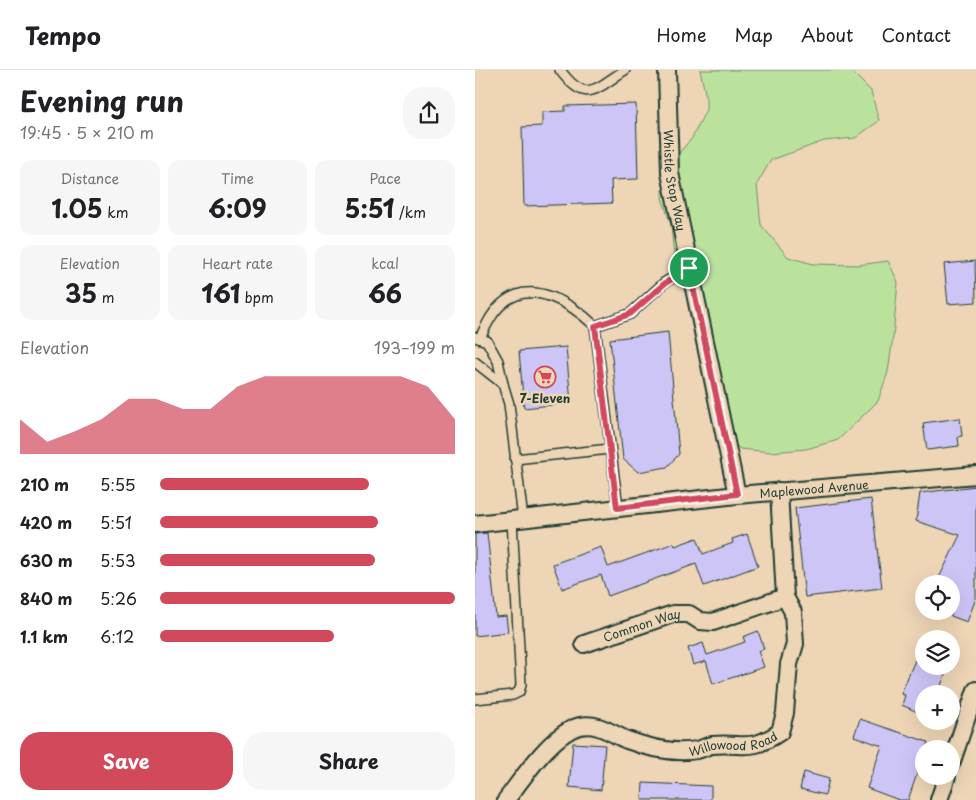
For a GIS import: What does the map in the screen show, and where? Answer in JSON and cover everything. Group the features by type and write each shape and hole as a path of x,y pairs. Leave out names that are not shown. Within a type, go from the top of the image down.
{"street":[{"name":"Whistle Stop Way","path":"667,70 670,173 737,494"},
{"name":"Maplewood Avenue","path":"475,524 737,494 976,475"},
{"name":"Willowood Road","path":"506,800 548,747 581,726 601,727 626,740 665,751 698,750 711,745 744,746 763,744 780,732 785,713 789,664 795,644 793,612 785,596 779,491"},
{"name":"Common Way","path":"584,644 673,614 689,614 700,621 713,622 785,596"},
{"path":"959,740 976,690"},
{"path":"939,800 944,785"}],"lane":[{"path":"560,70 572,86 591,91 625,70"},
{"path":"595,326 630,314 664,284 689,268"},
{"path":"475,699 513,695 519,692 521,685 515,459 509,404 497,361 487,341 477,338 493,314 513,295 527,292 560,300 577,310 595,326 617,508"},
{"path":"475,362 503,384"},
{"path":"515,459 610,449"}],"green space":[{"path":"700,70 850,70 871,91 879,121 855,138 824,141 771,160 757,184 761,225 788,257 813,264 858,265 888,261 898,282 888,372 878,401 838,440 806,449 771,452 740,449 721,432 709,346 684,288 674,257 671,225 662,198 665,178 673,160 692,138 706,110 706,97"}],"building":[{"path":"636,104 638,179 611,180 612,203 524,206 522,127 542,126 542,112 565,111 565,106"},
{"path":"975,261 976,302 948,304 944,264"},
{"path":"668,332 679,454 667,467 638,472 623,459 610,339"},
{"name":"7-Eleven","path":"566,347 571,403 524,408 519,351"},
{"path":"960,418 962,436 958,437 959,446 927,450 923,423"},
{"path":"976,486 976,598 967,622 960,619 960,575 940,575 960,535 916,521 920,493"},
{"path":"871,499 882,588 805,597 795,508"},
{"path":"487,533 496,617 506,616 508,632 475,636 475,534"},
{"path":"747,534 758,566 704,586 696,564 608,596 601,575 562,589 553,564 601,547 608,567 674,543 675,546 697,538 703,554 733,543 732,539"},
{"path":"758,631 764,649 758,651 764,667 713,684 706,661 693,665 688,648 703,643 707,655 745,642 743,637"},
{"path":"915,660 915,675 945,675 941,685 915,685 915,711 902,705 905,695 901,694"},
{"path":"860,719 922,740 915,740 915,780 908,800 899,800 867,788 882,746 854,736"},
{"path":"573,743 605,745 601,790 569,787"},
{"path":"804,772 829,779 825,795 800,789"},
{"path":"643,783 711,786 711,800 642,800"}],"place":[{"name":"7-Eleven","path":"545,377"}],"route":[{"path":"689,268 737,494 617,508 595,326 630,314 664,284 689,268"}]}
